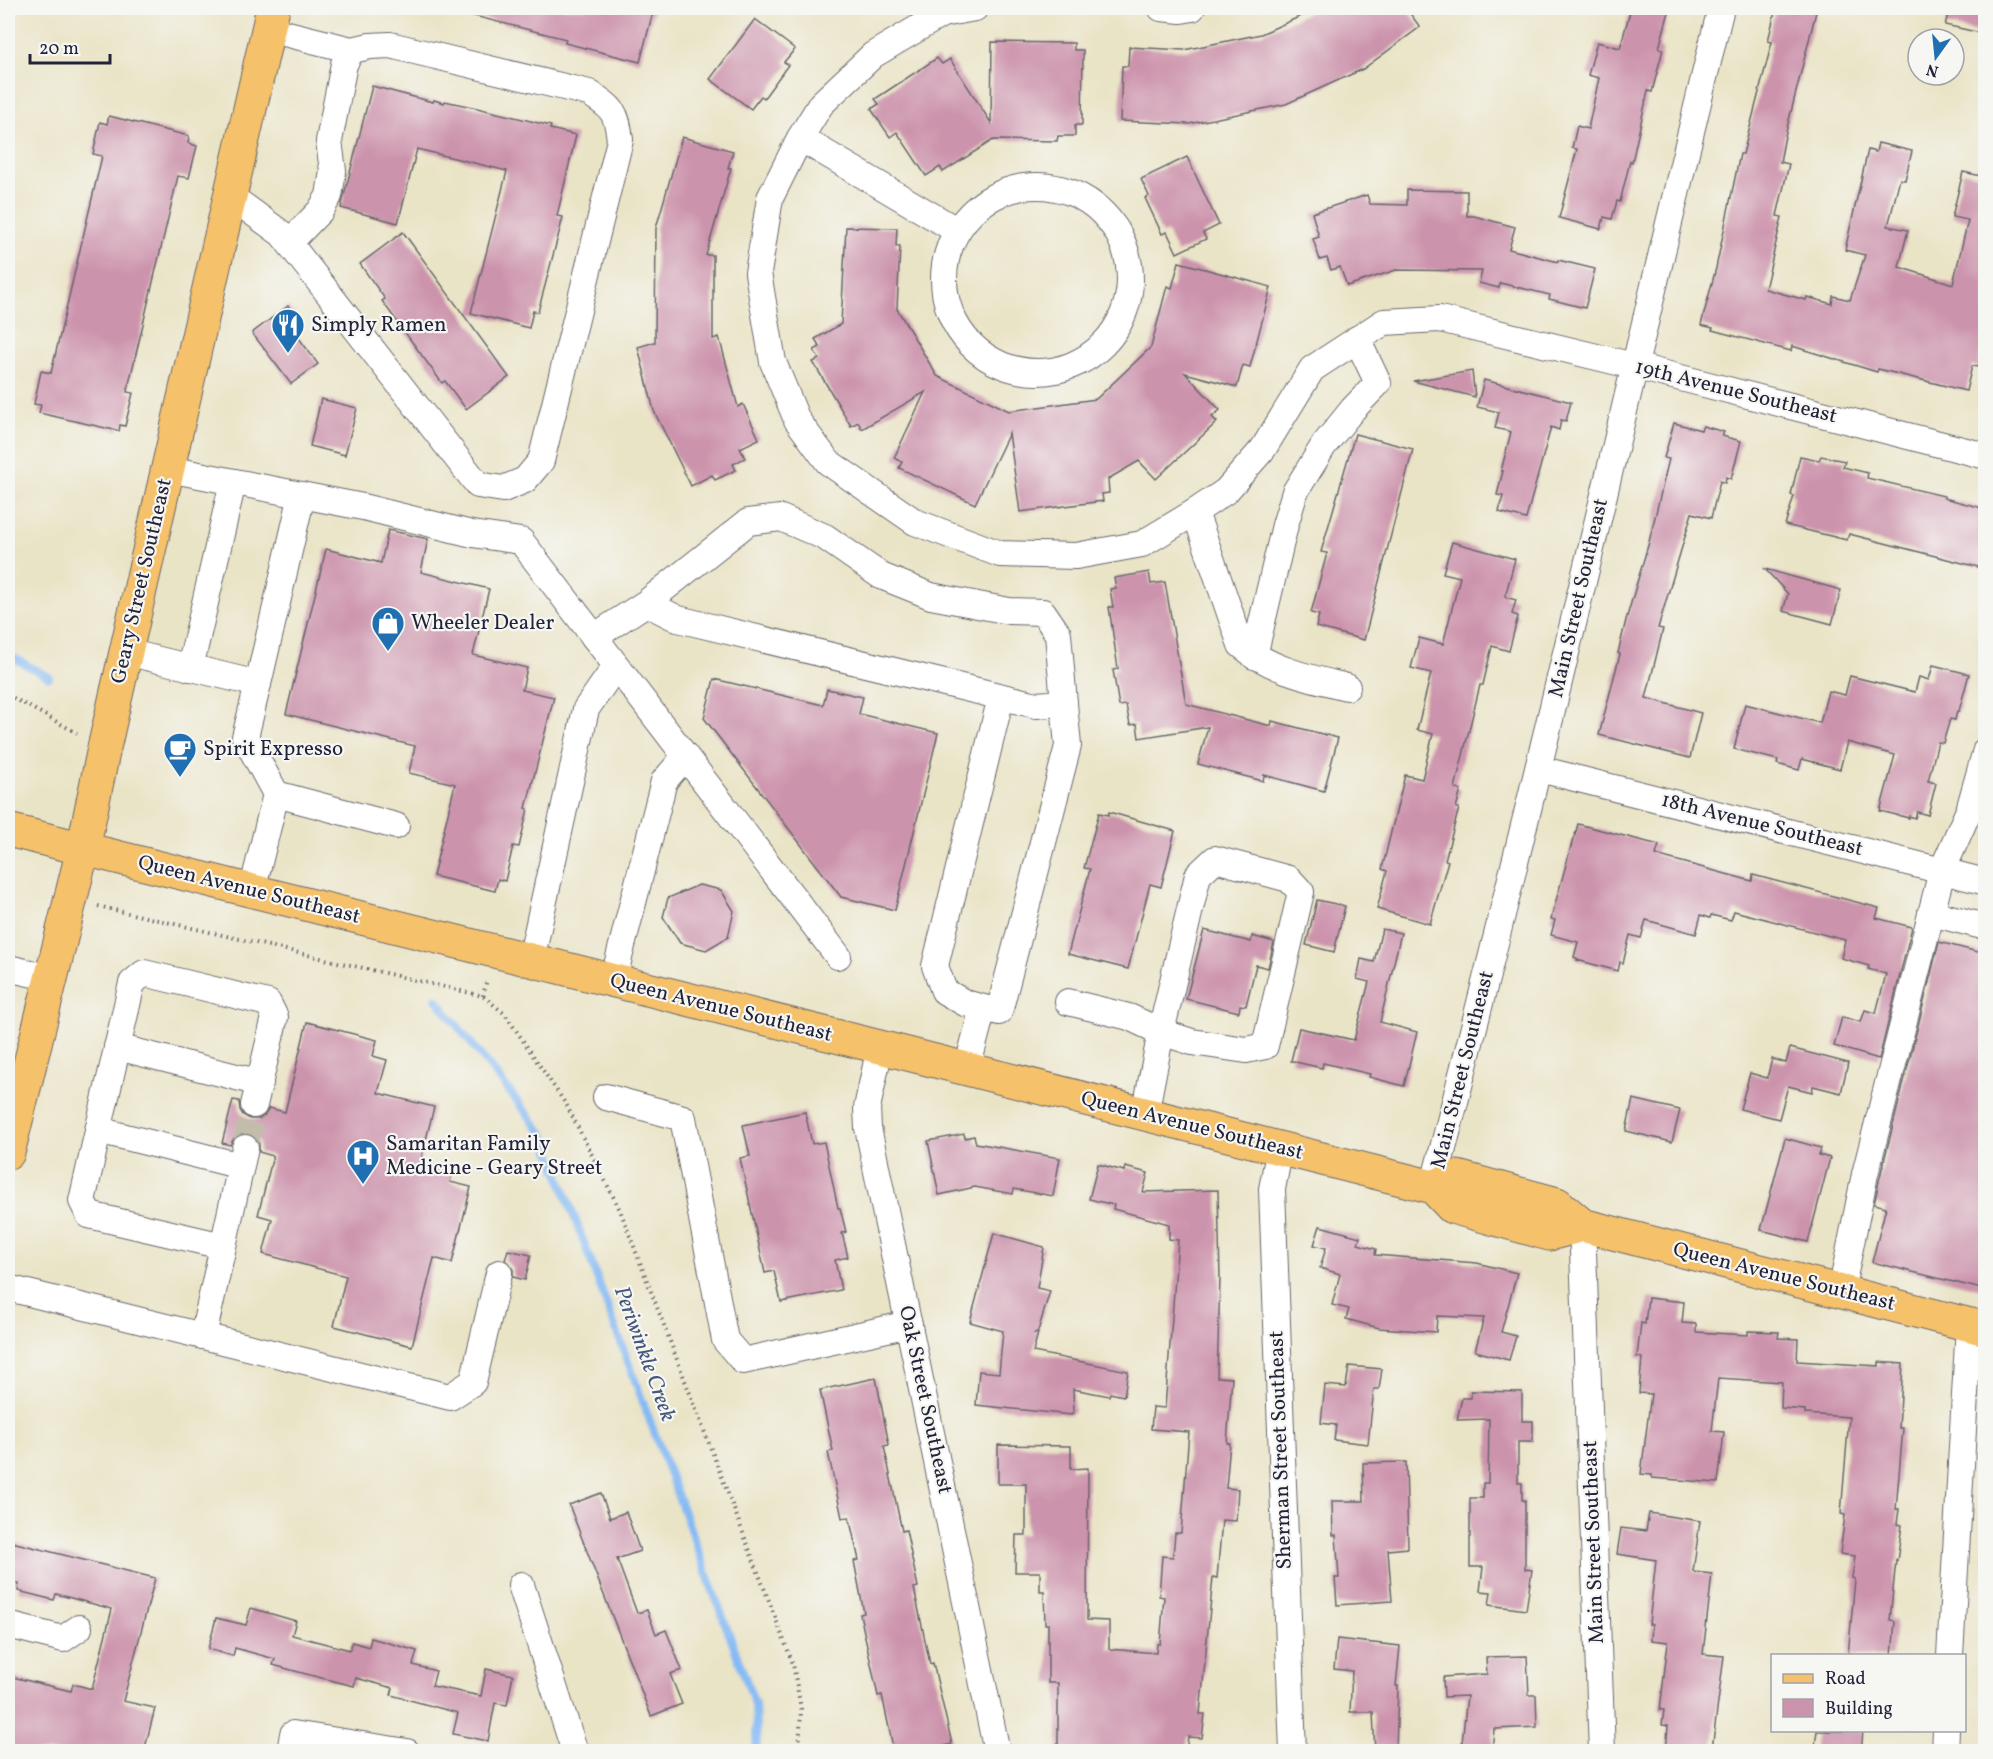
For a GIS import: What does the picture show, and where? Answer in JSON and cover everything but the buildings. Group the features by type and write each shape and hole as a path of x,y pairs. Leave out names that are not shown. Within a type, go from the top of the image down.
{"main road":[{"name":"Geary Street Southeast","path":"8,1152 83,849 104,748 271,18"},
{"name":"Queen Avenue Southeast","path":"8,830 1433,1187 1452,1207 1550,1234 1582,1225 1977,1327"}],"street":[{"name":"19th Avenue Southeast","path":"975,8 942,14 873,55 821,104 800,138 770,198 758,273 773,362 797,420 828,462 915,522 1000,554 1076,556 1142,544 1226,490 1263,449 1312,369 1384,322 1440,319 1986,456"},
{"path":"1161,8 1181,10 1192,8"},
{"name":"Main Street Southeast","path":"1433,1187 1539,769 1721,8"},
{"path":"230,196 282,234 478,485 503,489 525,480 541,461 620,140 617,118 606,104 589,93 390,45 352,50 271,18"},
{"path":"289,243 320,212 329,196 333,171 328,141 344,64 352,50"},
{"path":"800,138 956,230"},
{"path":"1024,185 1066,189 1102,211 1125,246 1131,287 1118,327 1089,357 1050,372 1008,368 972,347 949,312 943,270 956,230 985,200 1024,185"},
{"path":"1254,656 1295,492 1324,445 1378,383 1357,339"},
{"path":"168,469 363,507 472,534 521,541 838,956"},
{"path":"190,668 232,482"},
{"path":"252,891 276,794 245,737 302,495"},
{"path":"1195,512 1241,645 1254,656 1302,675 1347,687"},
{"path":"594,637 646,603 748,522 781,518 825,537 881,576 931,596 1009,611 1043,612 1058,634 1068,746 999,1012 964,1003 944,991 935,966 1001,697"},
{"path":"646,603 678,619 1036,705 1064,704"},
{"path":"126,652 258,684"},
{"path":"531,960 586,709 616,666"},
{"path":"1840,1292 1865,1174 1942,871 1969,810 1986,750"},
{"path":"613,981 664,781 686,757"},
{"name":"18th Avenue Southeast","path":"1539,769 1986,882"},
{"path":"276,794 396,826"},
{"path":"1068,1002 1129,1017 1161,1032 1192,1042 1246,1050 1264,1046 1301,892 1289,879 1215,859 1198,875 1161,1032 1145,1114"},
{"path":"1931,913 1986,927"},
{"path":"8,968 51,978"},
{"path":"117,1047 257,1094 275,1017 268,1003 144,973 132,983 117,1047 82,1201 89,1215 223,1246"},
{"path":"967,1069 983,1008"},
{"name":"Oak Street Southeast","path":"880,1047 867,1108 868,1128 997,1752"},
{"path":"606,1096 683,1118 725,1340 743,1361 909,1324"},
{"path":"98,1130 243,1157 202,1336"},
{"name":"Sherman Street Southeast","path":"1280,1148 1272,1189 1293,1752"},
{"name":"Main Street Southeast","path":"1582,1225 1602,1752"},
{"path":"8,1288 450,1397 473,1382 499,1273"},
{"path":"1950,1654 1977,1327"},
{"path":"521,1586 575,1752"},
{"path":"8,1625 63,1639 79,1628"},
{"path":"1945,1752 1946,1732"},
{"path":"290,1752 293,1734 407,1752"}],"path":[{"path":"8,695 104,748"},
{"path":"70,900 483,996 505,1014 567,1106 620,1210 793,1664 801,1709 799,1752"}],"waterway":[{"name":"Periwinkle Creek","path":"8,655 49,677"},
{"name":"Periwinkle Creek","path":"436,999 544,1135 755,1704 757,1752"}],"tunnel":[{"path":"245,1148 254,1105"}],"place":[{"name":"Simply Ramen","path":"288,354"},
{"name":"Wheeler Dealer","path":"388,652"},
{"name":"Spirit Expresso","path":"180,778"},
{"name":"Samaritan Family Medicine - Geary Street","path":"363,1185"}]}
